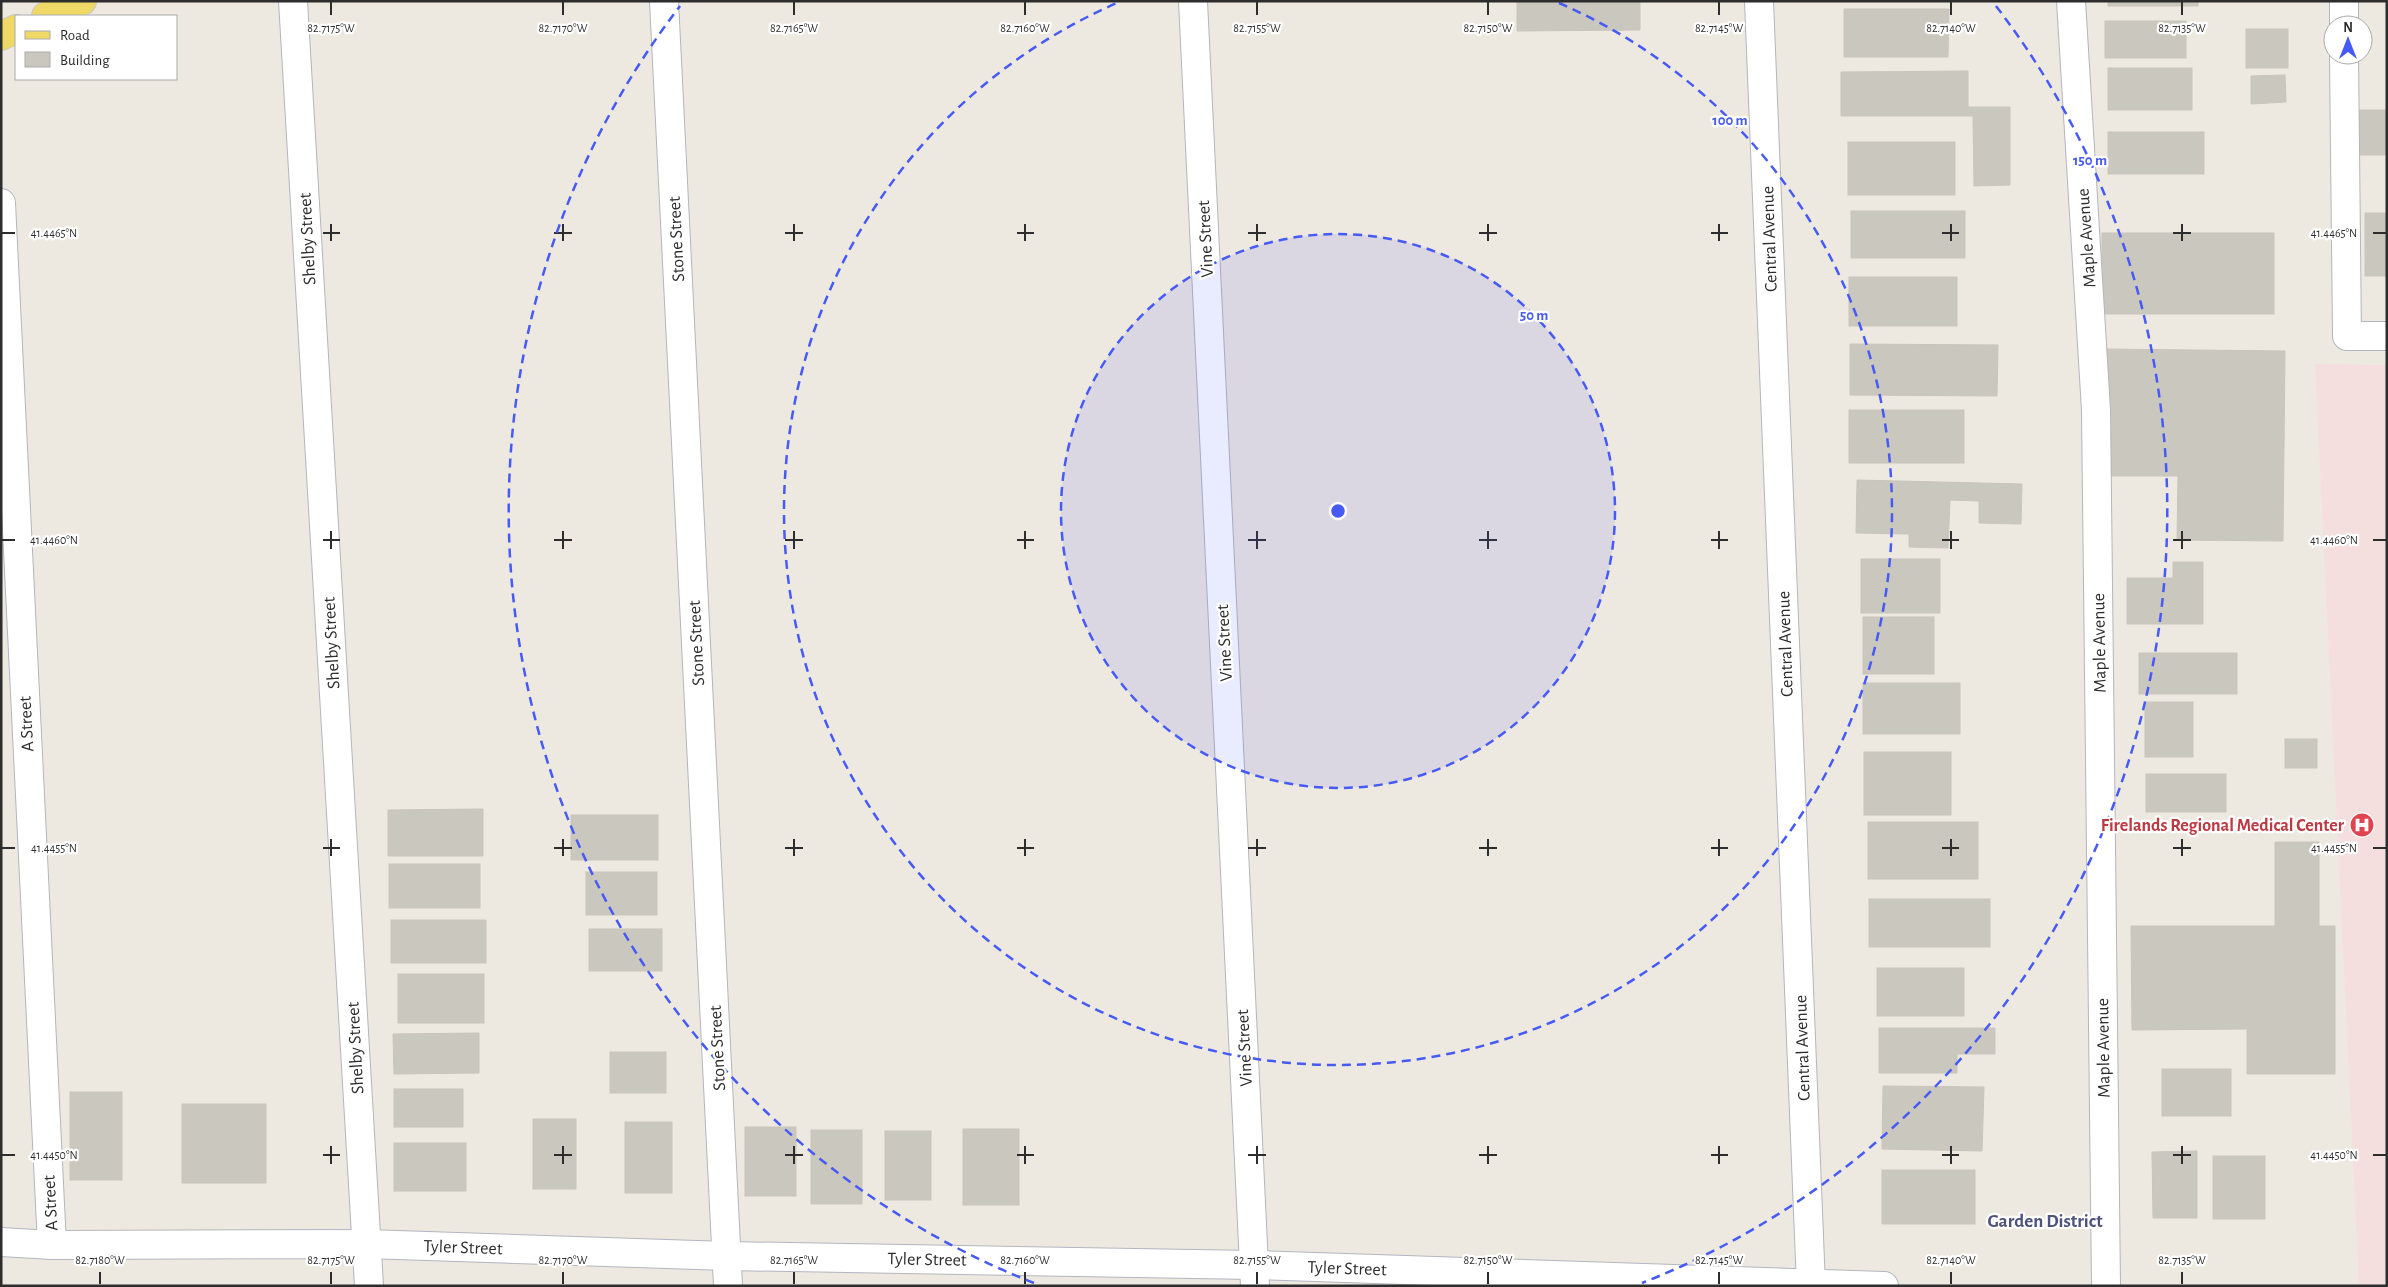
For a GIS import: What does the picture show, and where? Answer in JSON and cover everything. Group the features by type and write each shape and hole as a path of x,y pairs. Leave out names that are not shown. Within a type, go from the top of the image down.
{"main road":[{"path":"48,15 82,1"},
{"path":"1,36 15,29"}],"street":[{"name":"Shelby Street","path":"293,1 369,1286"},
{"name":"Stone Street","path":"664,1 728,1286"},
{"name":"Vine Street","path":"1193,1 1254,1275"},
{"name":"Central Avenue","path":"1759,1 1811,1285"},
{"name":"Maple Avenue","path":"2071,1 2096,410 2106,1286"},
{"path":"2344,1 2344,15"},
{"path":"2344,65 2347,336 2387,336"},
{"name":"A Street","path":"1,203 52,1245"},
{"name":"Tyler Street","path":"1,1242 52,1245 367,1244 1254,1275 1884,1286"}],"shaded area":[{"name":"Firelands Regional Medical Center","path":"2315,364 2387,365 2387,1285 2359,1285"}],"building":[{"path":"1517,1 1640,1 1640,30 1517,31"},
{"path":"2108,1 2198,1 2198,6 2108,6"},
{"path":"1844,9 1949,9 1948,57 1844,57"},
{"path":"2105,21 2186,21 2186,58 2105,58"},
{"path":"2246,29 2288,29 2288,68 2246,68"},
{"path":"2108,68 2192,68 2192,110 2108,110"},
{"path":"1968,71 1968,107 2010,107 2010,185 1974,186 1973,116 1841,116 1841,72"},
{"path":"2285,75 2286,102 2251,104 2251,76"},
{"path":"2357,110 2387,110 2387,155 2357,155"},
{"path":"2108,132 2204,132 2204,174 2108,174"},
{"path":"1848,142 1955,142 1955,195 1848,195"},
{"path":"1851,211 1965,211 1965,258 1851,258"},
{"path":"2365,213 2387,213 2387,276 2365,276"},
{"path":"2102,233 2274,233 2274,314 2102,314"},
{"path":"1849,277 1957,277 1957,326 1849,326"},
{"path":"1850,344 1998,345 1997,396 1850,395"},
{"path":"2103,349 2285,351 2283,541 2177,540 2178,476 2102,476"},
{"path":"1849,410 1964,410 1964,463 1849,463"},
{"path":"1857,480 2022,484 2021,524 1979,523 1979,501 1950,500 1948,548 1909,547 1909,534 1856,533"},
{"path":"1861,559 1940,559 1940,613 1861,613"},
{"path":"2173,562 2203,562 2203,624 2127,624 2127,578 2173,578"},
{"path":"1863,617 1934,617 1934,674 1863,674"},
{"path":"2139,653 2237,653 2237,694 2139,694"},
{"path":"1863,683 1960,683 1960,734 1863,734"},
{"path":"2145,702 2193,702 2193,757 2145,757"},
{"path":"2285,739 2317,739 2317,768 2285,768"},
{"path":"1864,752 1951,752 1951,815 1864,815"},
{"path":"2146,774 2226,774 2226,812 2146,812"},
{"path":"483,809 483,856 388,856 388,810"},
{"path":"571,815 658,815 658,860 571,860"},
{"path":"1868,822 1978,822 1978,879 1868,879"},
{"path":"2275,842 2319,842 2319,926 2335,926 2335,1074 2247,1074 2247,1029 2132,1030 2131,926 2275,926"},
{"path":"389,864 480,864 480,908 389,908"},
{"path":"586,872 657,872 657,915 586,915"},
{"path":"1869,899 1990,899 1990,947 1869,947"},
{"path":"391,920 486,920 486,963 391,963"},
{"path":"589,929 662,929 662,971 589,971"},
{"path":"1877,968 1964,968 1964,1016 1877,1016"},
{"path":"398,974 484,974 484,1023 398,1023"},
{"path":"1879,1028 1995,1028 1995,1054 1957,1054 1957,1073 1879,1073"},
{"path":"479,1033 479,1073 394,1074 393,1034"},
{"path":"610,1052 666,1052 666,1093 610,1093"},
{"path":"2162,1069 2231,1069 2231,1116 2162,1116"},
{"path":"1883,1086 1984,1087 1982,1151 1882,1149"},
{"path":"394,1089 463,1089 463,1127 394,1127"},
{"path":"70,1092 122,1092 122,1180 70,1180"},
{"path":"182,1104 266,1104 266,1183 182,1183"},
{"path":"533,1119 576,1119 576,1189 533,1189"},
{"path":"625,1122 672,1122 672,1193 625,1193"},
{"path":"745,1127 796,1127 796,1196 745,1196"},
{"path":"963,1129 1019,1129 1019,1205 963,1205"},
{"path":"811,1130 862,1130 862,1204 811,1204"},
{"path":"885,1131 931,1131 931,1200 885,1200"},
{"path":"394,1143 466,1143 466,1191 394,1191"},
{"path":"2197,1151 2197,1218 2153,1218 2152,1152"},
{"path":"2213,1156 2265,1156 2265,1219 2213,1219"},
{"path":"1882,1170 1975,1170 1975,1224 1882,1224"}],"place":[{"name":"Firelands Regional Medical Center","path":"2362,825"}],"district":[{"name":"Garden District","path":"2045,1220"}]}
